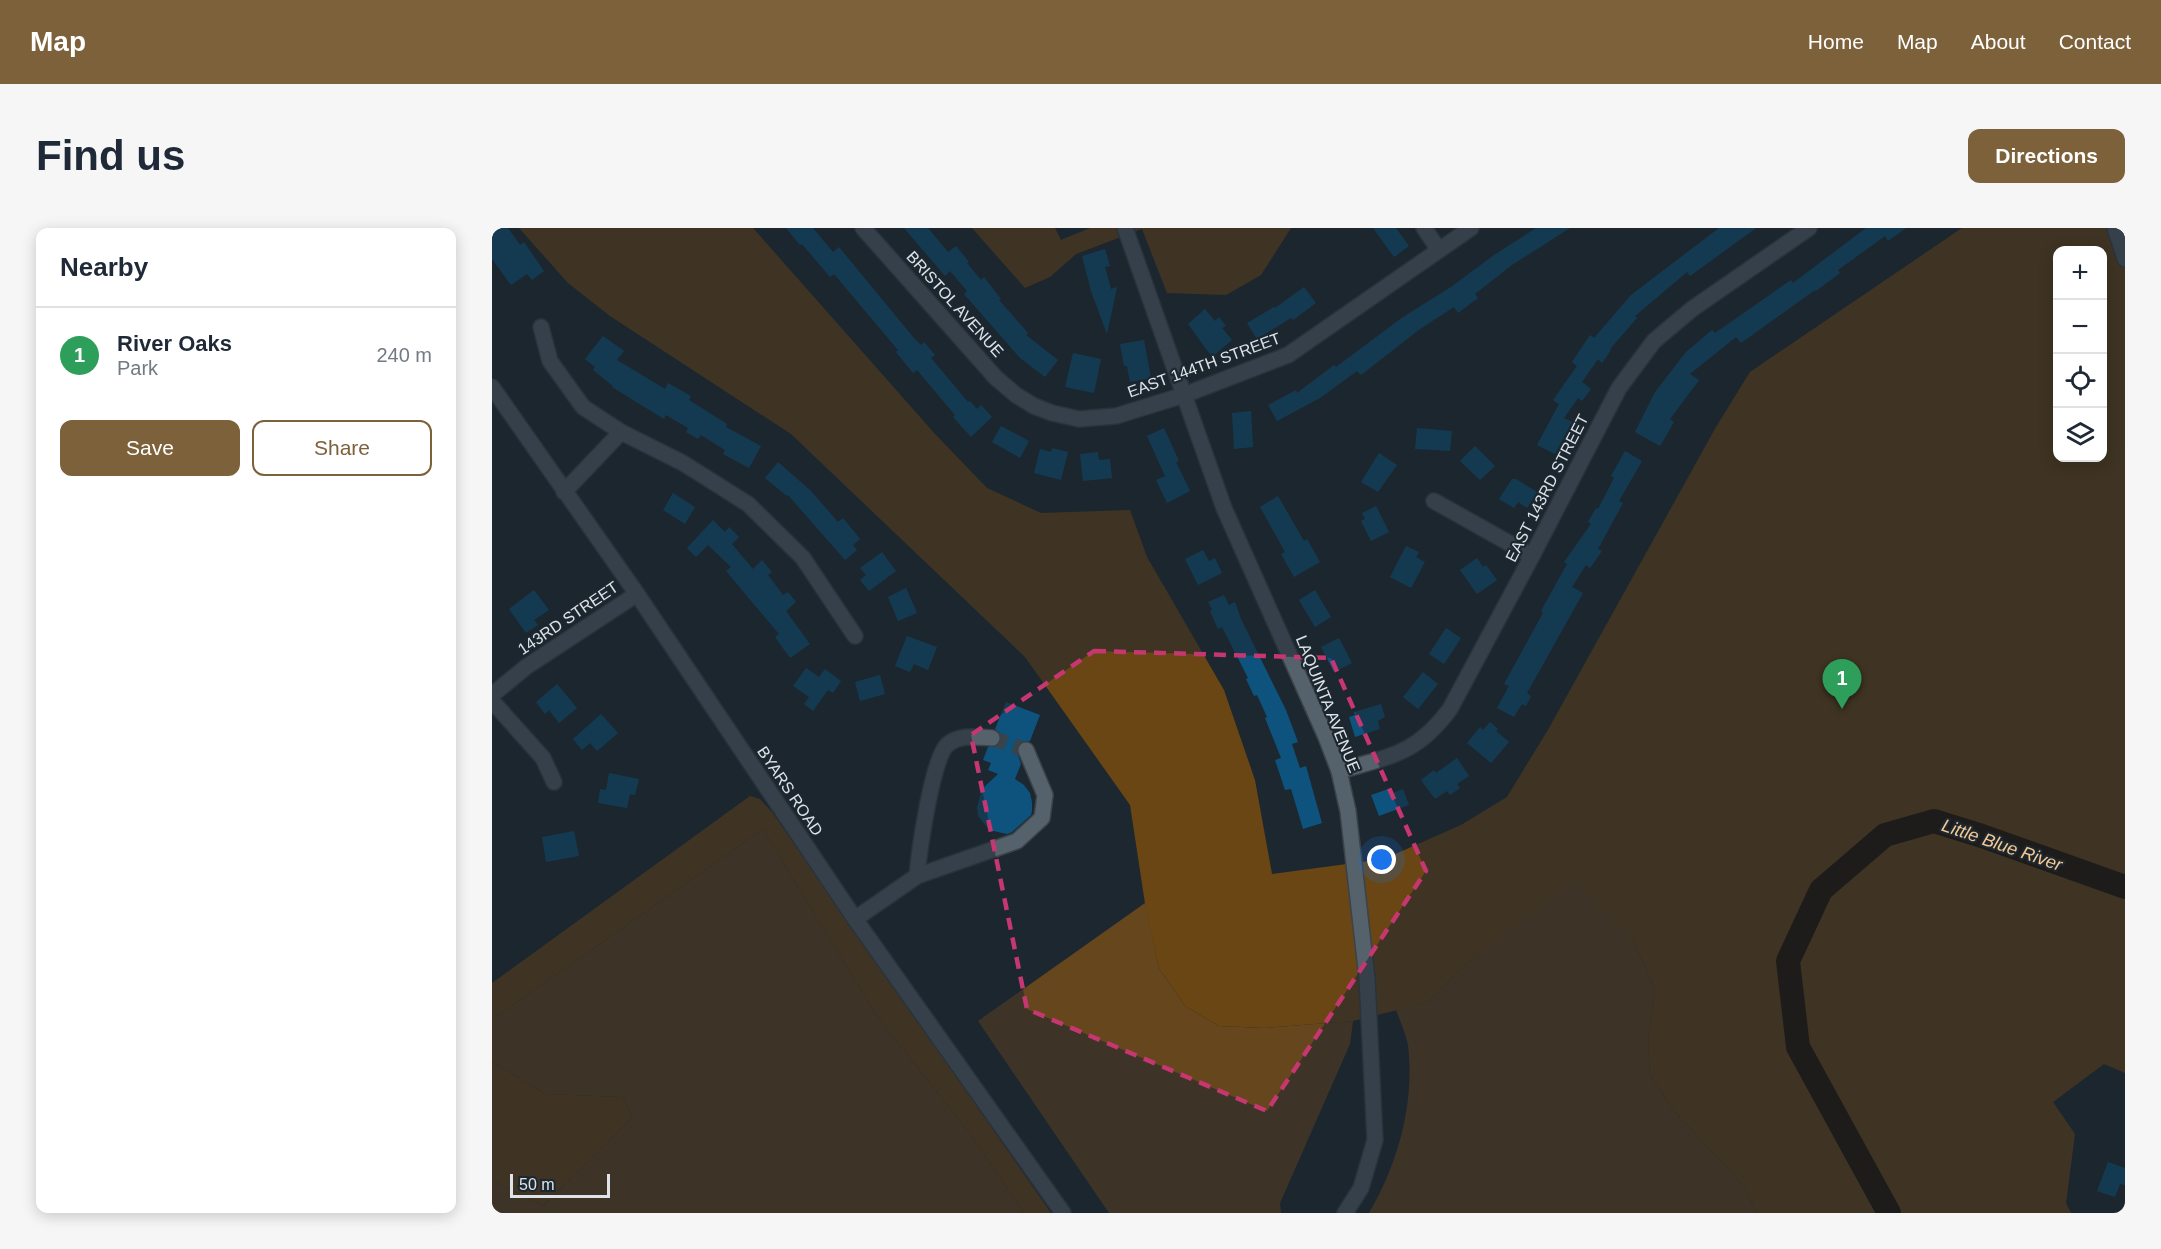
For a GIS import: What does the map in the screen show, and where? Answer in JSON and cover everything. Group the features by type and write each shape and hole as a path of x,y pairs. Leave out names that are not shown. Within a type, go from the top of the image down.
{"street":[{"name":"BRISTOL AVENUE","path":"863,228 996,378"},
{"name":"LAQUINTA AVENUE","path":"1125,228 1224,508 1326,737 1339,771 1348,811 1367,978 1376,1140 1362,1188 1345,1213"},
{"path":"1424,228 1438,250"},
{"name":"EAST 144TH STREET","path":"996,378 1016,395 1034,406 1052,413 1079,418 1116,416 1184,395 1288,355 1471,228"},
{"name":"EAST 143RD STREET","path":"1339,771 1399,754 1436,728 1450,709 1619,388 1654,341 1692,309 1809,228"},
{"path":"2115,228 2125,259"},
{"path":"541,327 550,361 583,407 621,432 683,463 748,504 803,558 855,636"},
{"name":"BYARS ROAD","path":"492,387 637,594 855,919 1063,1213"},
{"path":"564,492 621,432"},
{"path":"1434,501 1532,556"},
{"name":"143RD STREET","path":"492,695 526,667 637,594"},
{"path":"492,701 543,758 554,782"},
{"path":"917,876 919,849 935,774 946,746 962,737 992,738"},
{"path":"855,919 917,876 1017,841 1042,818 1045,795 1026,750"}],"highlighted area":[{"path":"1094,651 1331,658 1426,871 1267,1111 1027,1009 971,735"}],"shaded area":[{"path":"519,228 753,228 935,434 987,488 1041,513 1130,510 1147,557 1224,690 1255,780 1272,874 1384,859 1461,825 1507,797 1549,728 1716,427 1750,372 1962,228 2125,228 2125,1073 2104,1064 2053,1102 2075,1134 2066,1203 2071,1213 1756,1213 1744,1186 1675,1112 1650,1076 1648,1040 1655,990 1632,937 1477,954 1426,1003 1353,1021 1264,1028 1219,1026 1185,1006 1159,968 1146,910 1130,805 1025,657 791,434 610,316 568,283"},
{"path":"972,228 1055,228 1061,240 1090,228 1291,228 1261,275 1226,295 1167,293 1142,229 1076,254 1050,277 1025,288"},
{"path":"750,796 760,799 772,812 1051,1213 1024,1213 970,1134 874,1012 763,829 492,1020 492,983"},
{"path":"763,829 874,1012 970,1134 1024,1213 492,1213 492,1180 543,1206 632,1118 623,1097 546,1094 492,1062 492,1020"},
{"path":"1573,878 1632,937 1655,990 1648,1040 1650,1076 1675,1112 1744,1186 1756,1213 1369,1213 1396,1154 1409,1089 1408,1045 1396,1010 1426,1003 1477,954"},
{"path":"1145,903 1159,968 1185,1006 1219,1026 1264,1028 1353,1021 1350,1044 1280,1203 1281,1213 1109,1213 978,1021"},
{"path":"492,1062 546,1094 623,1097 632,1118 543,1206 492,1180"}],"building":[{"path":"492,228 508,228 520,245 524,242 544,271 532,280 527,274 511,285 492,259"},
{"path":"786,228 813,228 833,252 839,247 913,337 921,345 924,342 935,355 931,358 968,402 970,401 977,409 981,405 992,417 971,437 917,370 913,373 896,352 898,350 834,274 830,277"},
{"path":"904,228 928,228 948,252 956,246 981,280 984,277 1001,299 999,300 1028,333 1026,335 1058,360 1045,377 1020,358 964,294 967,291 950,271 945,276"},
{"path":"1373,228 1396,228 1409,246 1394,257"},
{"path":"1536,228 1570,228 1512,265 1475,294 1478,298 1458,313 1454,307 1420,329 1361,375 1357,371 1320,398 1277,421 1268,405 1296,390 1297,393 1403,317"},
{"path":"1719,228 1756,228 1690,276 1687,272 1635,316 1637,318 1610,349 1602,363 1598,359 1582,382 1591,389 1582,401 1578,398 1564,418 1572,422 1555,454 1537,445 1559,404 1553,400 1577,366 1572,362 1590,335 1594,338 1631,295"},
{"path":"1866,228 1906,228 1888,241 1885,236 1838,270 1840,273 1816,291 1741,343 1736,337 1690,374 1699,380 1670,419 1674,422 1660,446 1635,432 1655,392 1686,352 1712,330 1715,333 1791,280 1793,283"},
{"path":"1105,249 1110,266 1105,267 1111,289 1117,287 1107,334 1091,291 1082,256"},
{"path":"1304,287 1316,303 1293,320 1291,318 1257,339 1247,323 1275,308"},
{"path":"1205,309 1215,321 1219,317 1226,326 1222,328 1232,340 1212,357 1188,324"},
{"path":"603,336 624,351 617,360 665,389 668,383 691,396 689,400 727,424 726,427 761,446 749,468 723,454 725,450 701,435 698,439 686,432 688,428 666,415 664,419 612,387 593,370 595,367 585,359"},
{"path":"1144,340 1151,378 1130,382 1120,344"},
{"path":"1073,353 1101,359 1094,393 1065,387"},
{"path":"1251,411 1253,447 1234,449 1232,413"},
{"path":"1001,426 1029,441 1020,458 992,442"},
{"path":"1164,428 1179,461 1176,462 1190,491 1167,503 1156,480 1165,476 1147,436"},
{"path":"1417,428 1452,431 1450,451 1415,449"},
{"path":"1475,446 1495,466 1480,480 1460,461"},
{"path":"1052,448 1068,452 1061,480 1034,473 1040,449 1051,452"},
{"path":"1625,451 1642,461 1619,501 1623,503 1598,549 1602,551 1590,568 1586,565 1572,587 1583,593 1527,693 1531,696 1526,706 1522,704 1514,717 1497,708 1509,686 1504,684 1543,613 1541,611 1567,564 1564,562 1591,524 1588,522 1596,508 1598,509 1614,478 1611,476"},
{"path":"1098,452 1099,460 1110,459 1112,478 1083,481 1080,454"},
{"path":"1379,453 1397,465 1378,492 1361,482"},
{"path":"778,462 811,491 838,522 843,518 860,539 853,545 857,550 845,560 788,495 765,478"},
{"path":"1512,479 1516,479 1537,492 1527,508 1518,502 1514,508 1499,499"},
{"path":"673,493 695,507 685,524 663,510"},
{"path":"1278,496 1304,541 1307,539 1320,562 1294,577 1281,554 1285,552 1260,507"},
{"path":"1376,506 1389,532 1371,541 1361,521 1365,519 1362,513"},
{"path":"713,520 725,532 729,527 739,537 732,544 753,569 762,560 772,572 768,575 783,595 788,592 796,602 786,611 810,644 790,658 775,637 779,634 726,571 731,567 708,545 696,557 687,548"},
{"path":"1406,546 1419,552 1416,557 1425,562 1411,588 1390,577"},
{"path":"1203,550 1209,561 1215,558 1222,573 1198,585 1185,559"},
{"path":"882,552 896,571 869,591 860,580 866,575 860,568"},
{"path":"1477,558 1483,567 1486,565 1497,580 1477,594 1460,570"},
{"path":"906,588 917,613 898,621 888,597"},
{"path":"534,590 549,610 534,620 538,625 526,633 509,609"},
{"path":"1315,590 1331,617 1315,627 1299,600"},
{"path":"1224,595 1229,605 1235,602 1241,619 1286,710 1298,742 1292,744 1300,768 1306,766 1322,823 1303,829 1291,789 1285,790 1275,760 1281,758 1265,718 1267,717 1257,695 1254,696 1246,679 1248,678 1222,627 1218,629 1210,611 1212,609 1208,602"},
{"path":"1446,628 1461,638 1444,664 1429,654"},
{"path":"907,636 937,647 928,670 914,664 910,672 895,666"},
{"path":"1339,638 1352,663 1334,672 1321,647"},
{"path":"806,668 819,677 825,669 841,681 833,693 828,690 813,711 804,704 809,697 793,686"},
{"path":"1423,672 1438,684 1418,709 1403,697"},
{"path":"880,675 885,694 860,701 855,682"},
{"path":"557,684 577,708 559,723 549,710 545,714 536,702"},
{"path":"1006,702 1040,715 1030,741 1022,741 1016,749 1021,764 1015,779 1030,793 1031,815 1007,834 989,830 978,816 977,807 982,789 998,774 988,770 991,763 983,760 988,747 996,747 1000,743 1001,734 995,729"},
{"path":"1381,704 1385,717 1378,721 1380,729 1355,737 1349,717 1355,715 1354,712"},
{"path":"601,714 618,733 597,751 590,743 582,750 573,739"},
{"path":"1490,722 1498,729 1496,731 1509,742 1491,763 1467,743 1480,727 1483,730"},
{"path":"1457,758 1469,776 1457,784 1460,788 1450,795 1447,791 1435,799 1421,780 1434,770 1436,773"},
{"path":"609,773 639,779 635,795 630,794 627,808 598,803 600,789 606,790"},
{"path":"1391,788 1393,793 1403,789 1409,805 1379,816 1371,795"},
{"path":"574,831 579,856 546,862 542,837"},
{"path":"2108,1162 2125,1168 2125,1185 2120,1184 2115,1197 2097,1191"}],"waterway":[{"name":"Little Blue River","path":"1889,1213 1798,1047 1788,961 1821,890 1885,835 1934,821 2125,887"}],"tunnel":[{"path":"992,738 1026,750"}],"place":[{"name":"River Oaks","path":"1842,709"}]}
